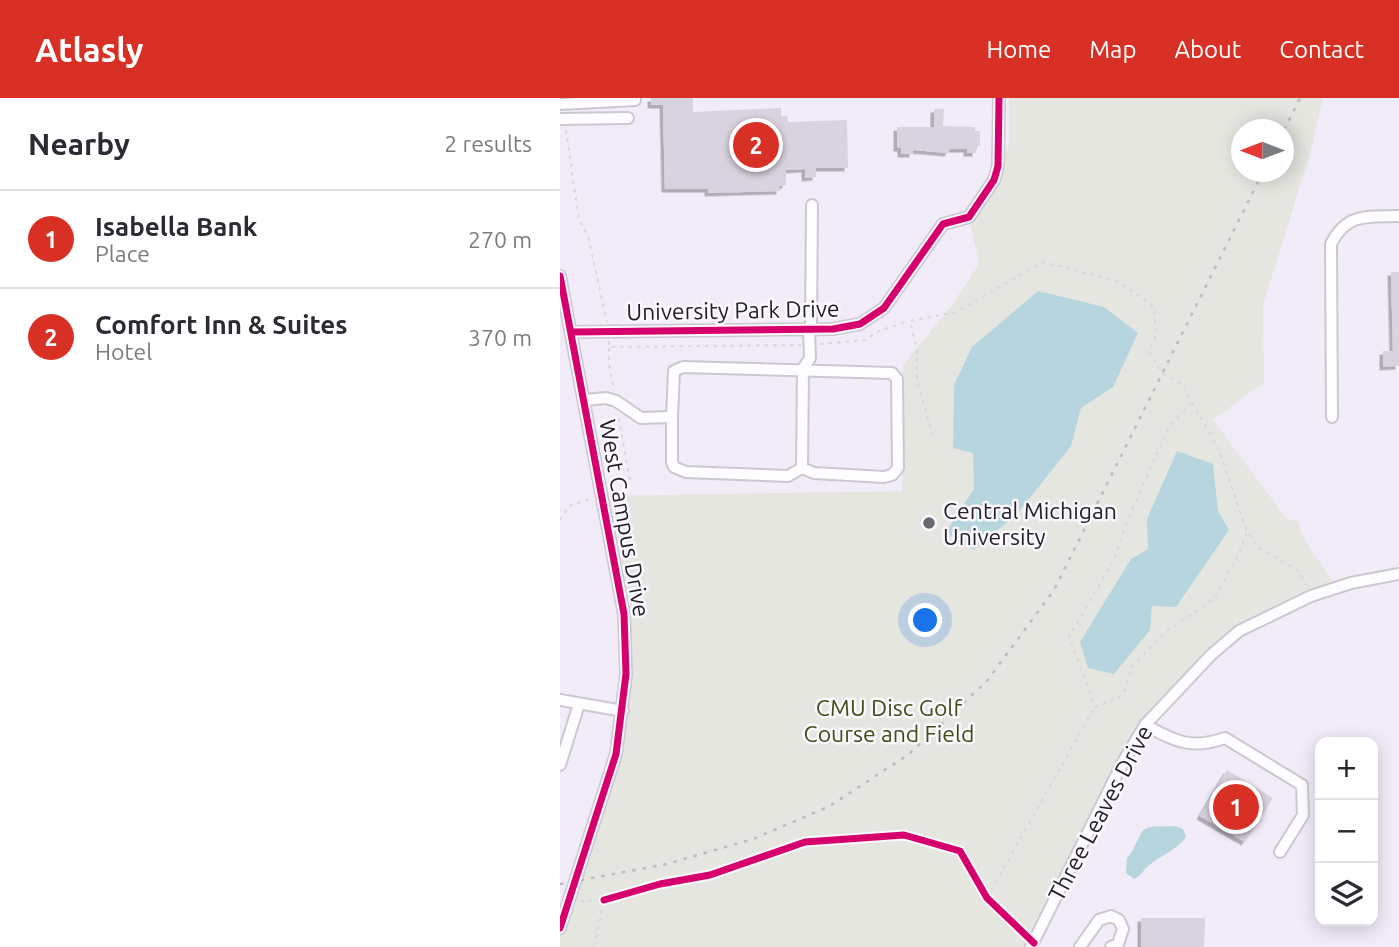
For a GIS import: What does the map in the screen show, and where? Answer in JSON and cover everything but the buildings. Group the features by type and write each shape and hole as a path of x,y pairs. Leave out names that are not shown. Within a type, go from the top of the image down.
{"street":[{"name":"University Park Drive","path":"572,332 850,328 876,315 884,308 943,224 969,218 994,180 998,166 999,98"},
{"path":"560,104 635,100"},
{"path":"563,119 628,118"},
{"path":"802,468 803,369 810,358 812,205"},
{"path":"1332,417 1331,244 1342,228 1357,218 1399,216"},
{"name":"West Campus Drive","path":"560,276 624,614 626,674 616,754 560,928"},
{"path":"682,367 892,373 897,379 898,468 892,475 884,477 814,473 802,468 788,476 686,472 674,467 671,462 671,417 674,372 682,367"},
{"path":"585,400 606,398 616,401 641,418 671,417"},
{"name":"Three Leaves Drive","path":"1032,945 1123,762 1145,725 1211,655 1239,631 1311,596 1360,580 1399,574"},
{"path":"560,700 623,711"},
{"path":"560,765 579,704"},
{"path":"1145,725 1192,745 1225,738 1302,785 1303,815 1280,852"},
{"path":"1080,947 1093,926 1099,920 1111,916 1119,920 1123,929 1118,944 1111,947"}],"path":[{"path":"563,119 579,220 588,236 609,332 609,363 630,481 625,491 610,495"},
{"path":"609,347 809,345 865,340 879,331 909,321 957,312 1043,262 1118,281 1154,307 1156,335 1149,352 1163,373 1182,385 1217,446 1247,531 1257,547 1299,571 1308,589"},
{"path":"909,321 917,349 917,380 933,436"},
{"path":"1095,707 1069,636 1114,559 1125,526 1168,429 1192,402"},
{"path":"560,520 569,506 594,498"},
{"path":"987,898 1095,707 1123,695 1132,667 1165,632 1214,597 1238,556 1247,531"},
{"path":"570,899 604,900 660,884 710,875 805,842 904,835 960,851 987,898 1032,945"},
{"path":"594,947 604,900"}],"green space":[{"name":"CMU Disc Golf Course and Field","path":"1009,98 1323,98 1310,154 1263,305 1264,382 1213,420 1287,519 1298,521 1304,539 1335,588 1239,631 1147,721 1031,947 560,947 560,933 594,826 623,711 624,623 603,496 902,491 903,365 952,305 979,264 969,217 1009,144"}],"water":[{"path":"1038,291 1104,307 1138,333 1113,387 1081,408 1071,446 1017,514 974,550 945,533 974,489 973,453 953,448 954,385 972,347"},
{"path":"1177,451 1213,464 1218,511 1229,530 1176,607 1152,606 1150,630 1114,674 1088,668 1080,642 1131,559 1148,549 1147,519"},
{"path":"1175,826 1183,829 1186,837 1182,842 1136,878 1126,873 1127,858 1143,830"}],"railway":[{"path":"1290,119 1300,98"},
{"path":"560,884 667,864 753,839 830,806 909,754 987,681 1054,590 1258,182"}],"cycle path":[{"path":"572,332 833,329 860,324 884,308 943,224 969,217 994,180 998,166 999,98"},
{"path":"560,276 624,614 626,674 616,754 560,928"},
{"path":"604,900 660,884 710,875 805,842 904,835 960,851 987,898 1034,943"}],"place":[{"name":"Comfort Inn & Suites","path":"756,145"},
{"name":"Central Michigan University","path":"929,523"},
{"name":"Isabella Bank","path":"1236,807"}]}
